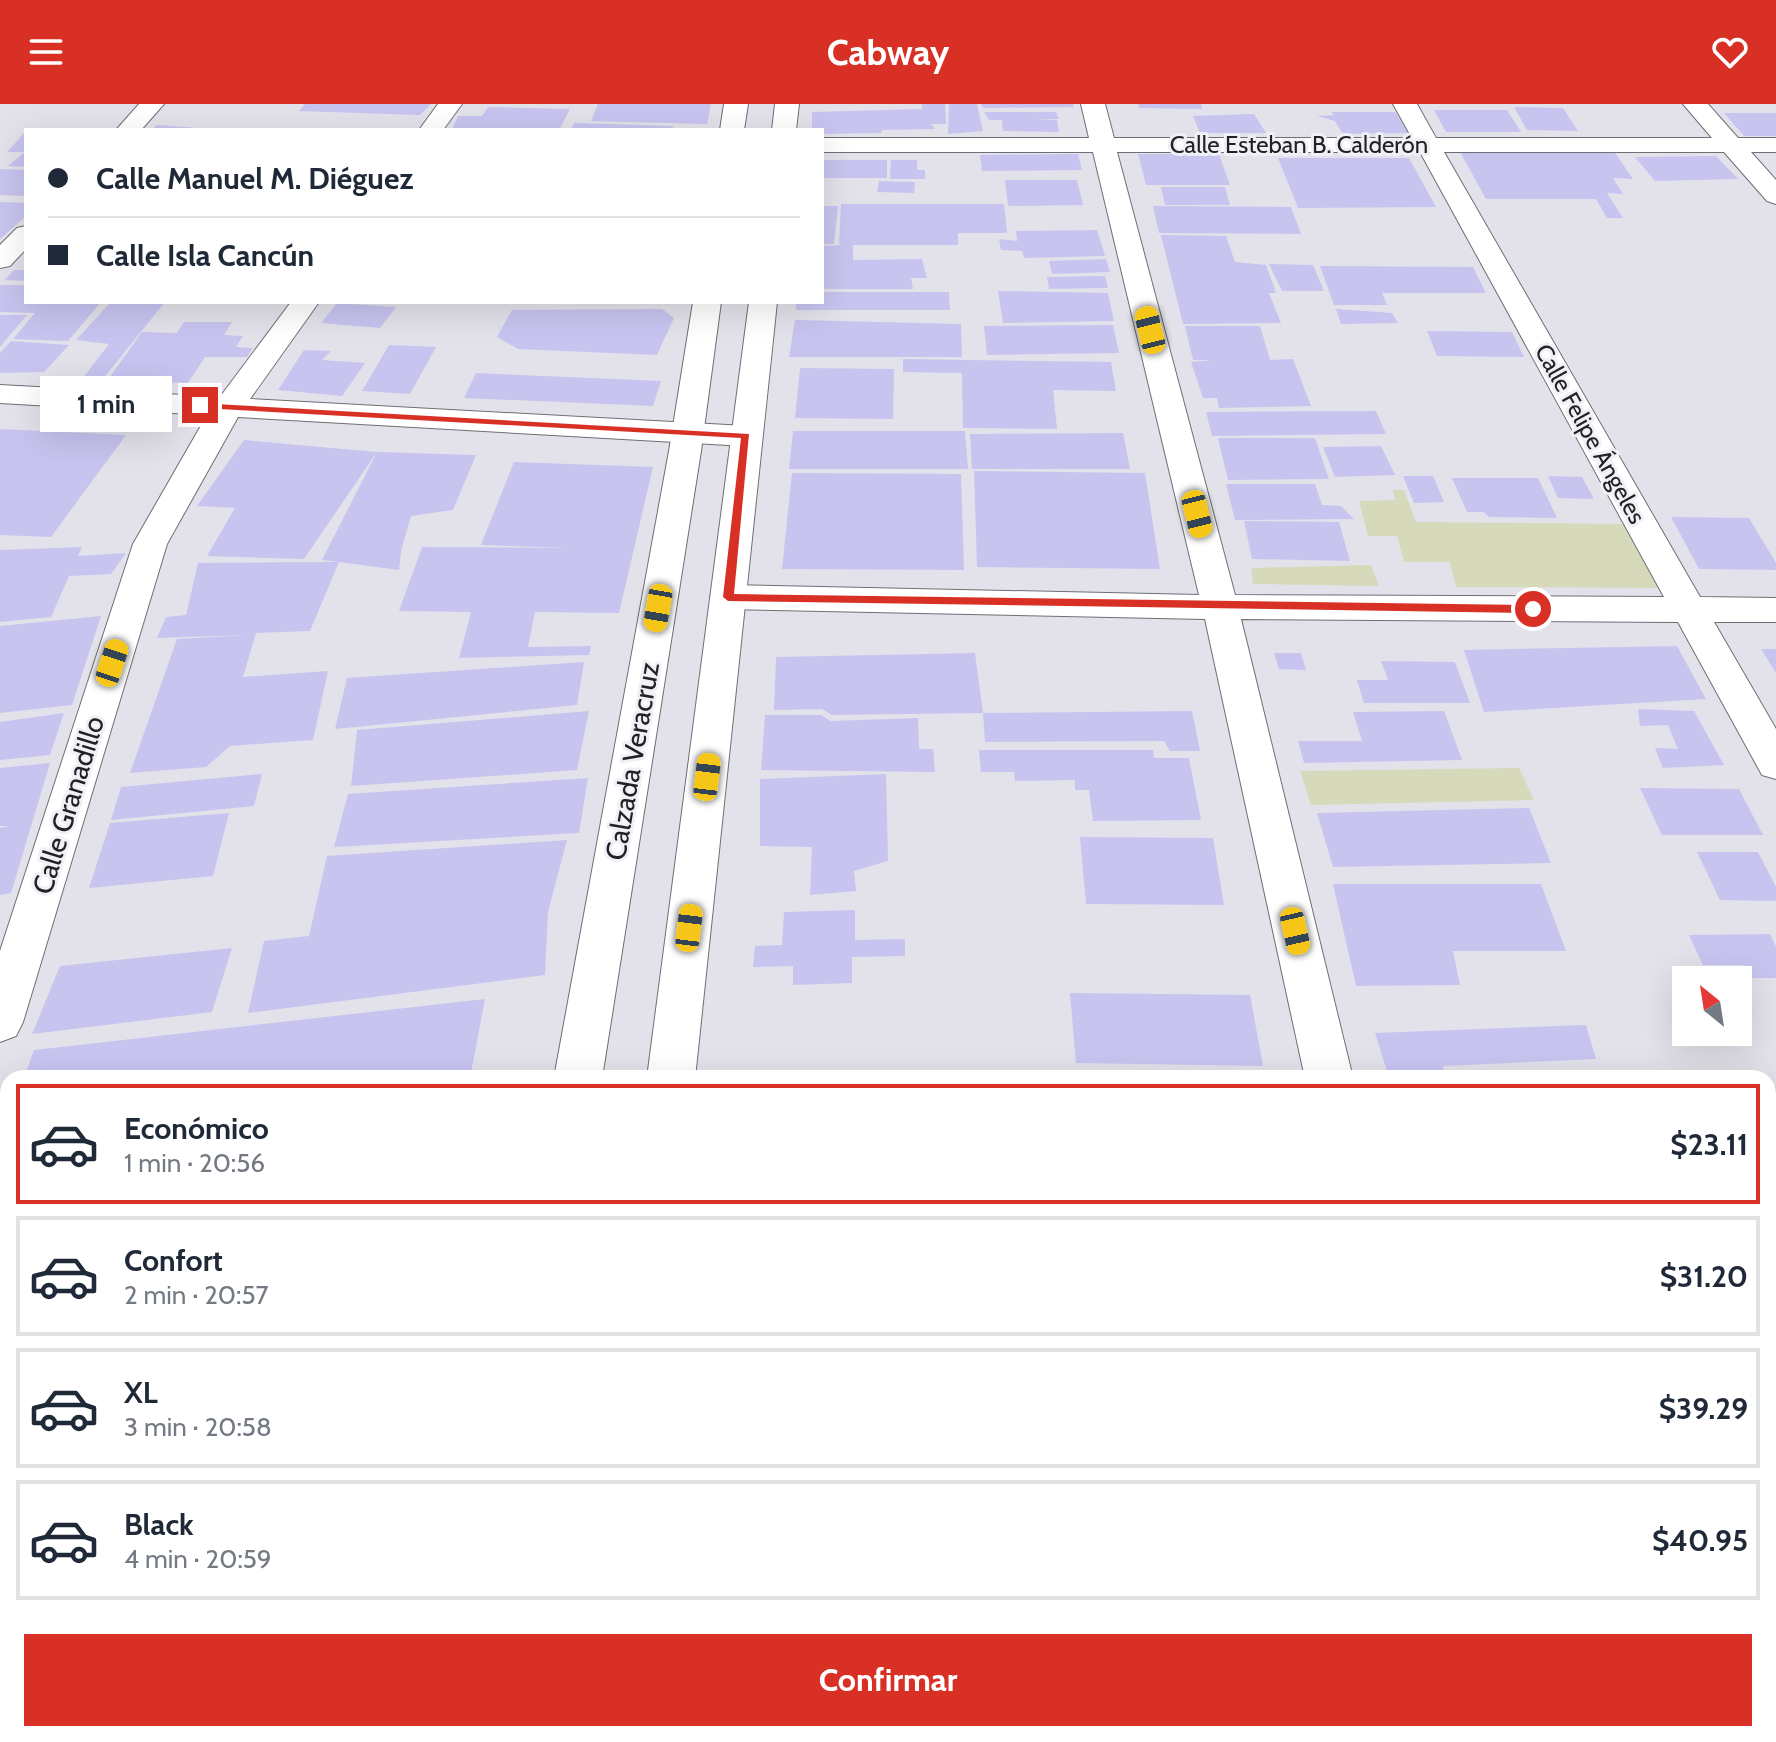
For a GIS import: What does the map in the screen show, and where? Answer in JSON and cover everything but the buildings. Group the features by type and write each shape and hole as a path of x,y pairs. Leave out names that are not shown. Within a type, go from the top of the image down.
{"street":[{"path":"130,128 152,104"},
{"path":"432,128 450,104"},
{"path":"732,128 736,104"},
{"path":"784,128 787,104"},
{"path":"1093,104 1220,607 1327,1070"},
{"name":"Calle Felipe Ángeles","path":"1405,104 1776,764"},
{"path":"1695,104 1776,196"},
{"name":"Calle Esteban B. Calderón","path":"824,145 1776,145"},
{"path":"0,260 24,236"},
{"name":"Calle Granadillo","path":"0,1022 150,544 222,416 304,304"},
{"name":"Calzada Veracruz","path":"579,1070 707,304"},
{"path":"672,1070 763,304"},
{"path":"0,394 222,416 744,445"},
{"path":"0,414 222,416"},
{"path":"728,597 1220,607 1776,610"}],"green space":[{"path":"1393,490 1404,490 1416,522 1626,524 1663,588 1456,587 1450,562 1404,562 1397,536 1368,536 1359,501 1395,500"},
{"path":"1371,565 1379,586 1253,584 1251,568"},
{"path":"1519,768 1534,800 1311,805 1300,771"}],"route":[{"path":"200,405 746,436 728,597 1220,607 1533,609"}]}
